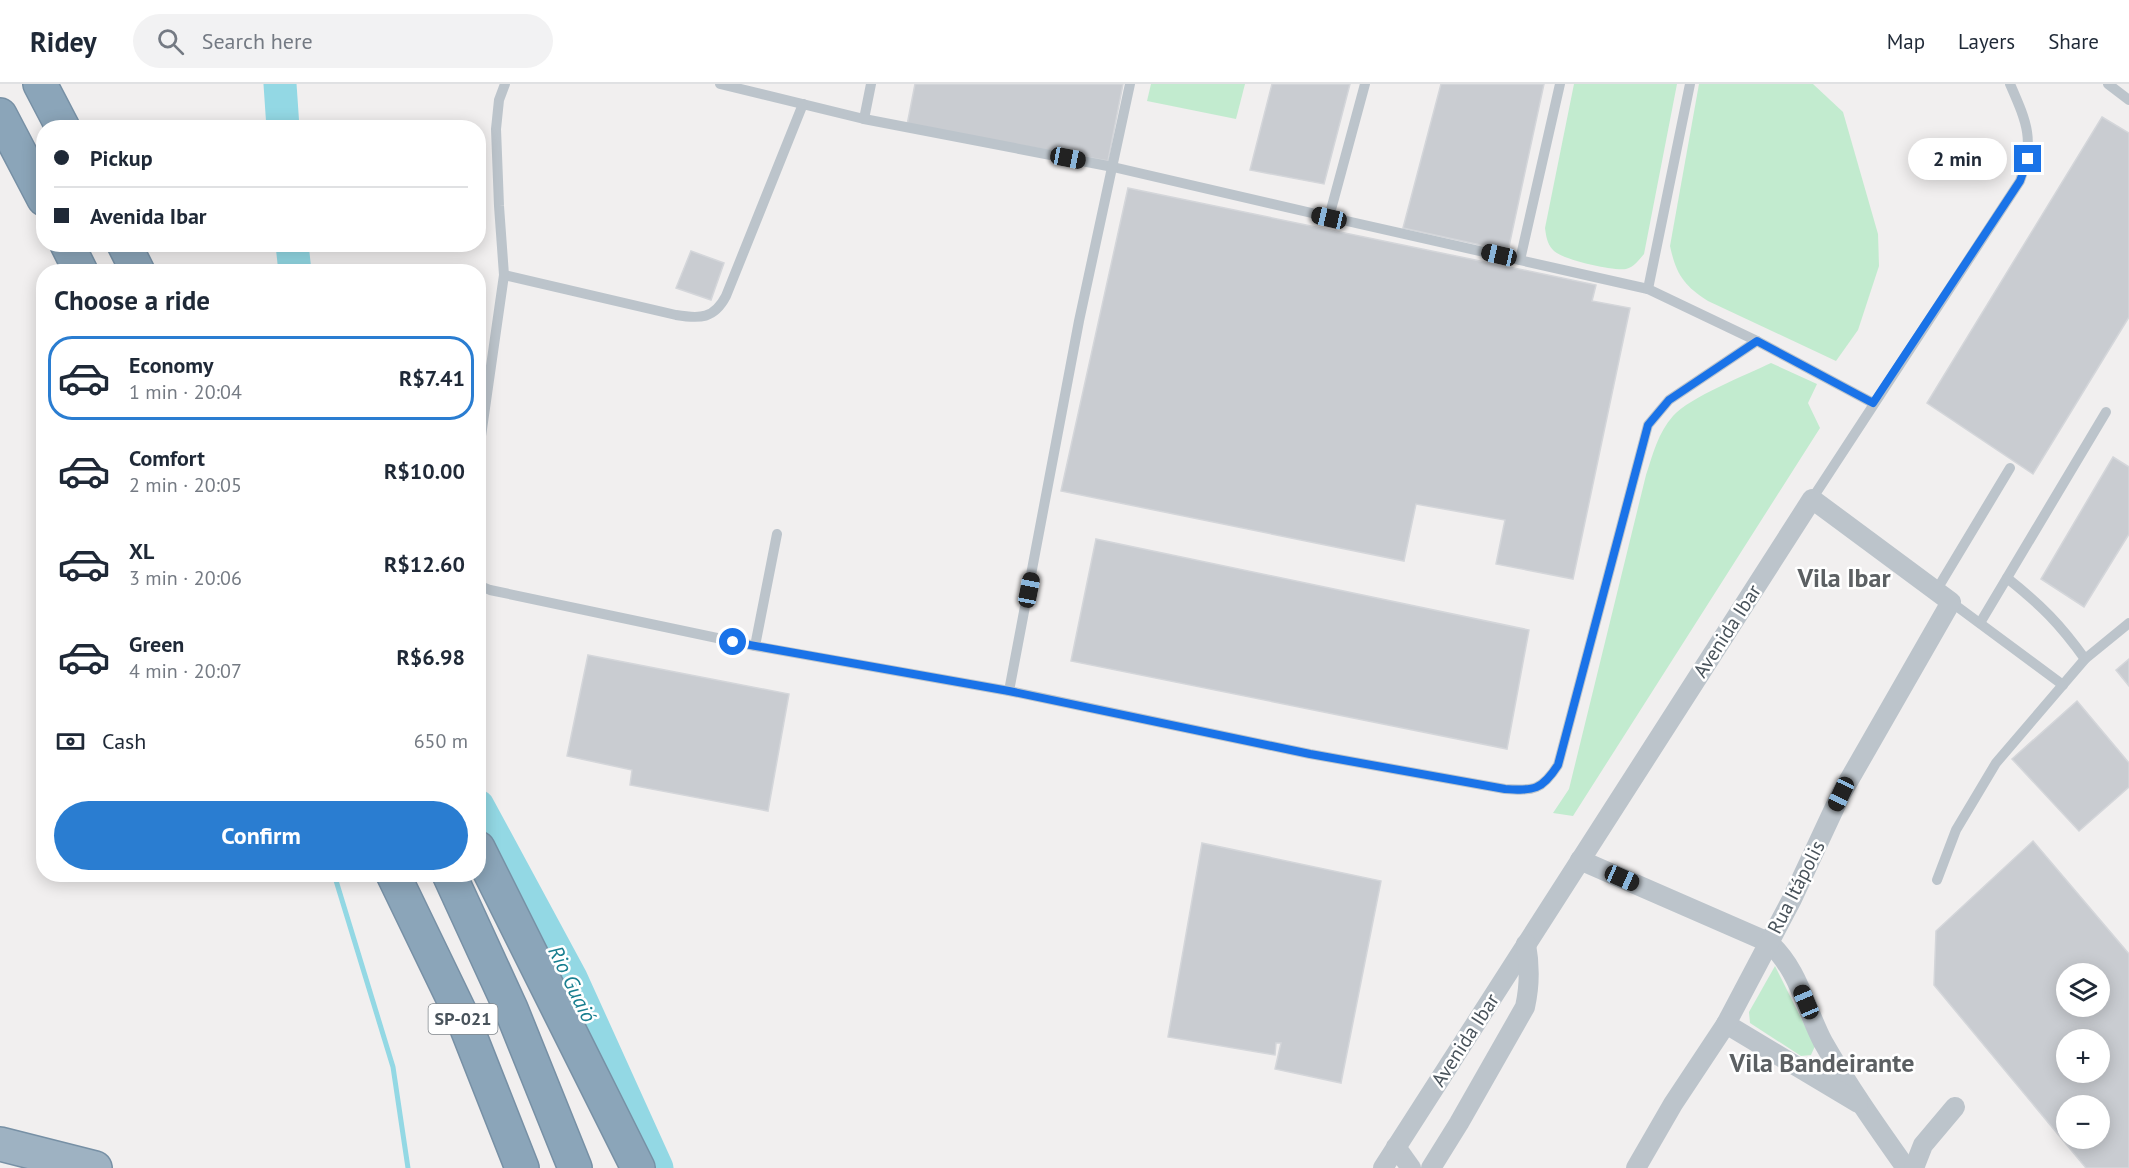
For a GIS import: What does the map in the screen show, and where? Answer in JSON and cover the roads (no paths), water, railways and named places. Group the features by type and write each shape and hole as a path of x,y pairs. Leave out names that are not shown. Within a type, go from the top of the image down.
{"highway":[{"path":"40,84 59,120"},
{"path":"0,115 36,184"},
{"path":"486,864 638,1168"},
{"name":"SP-021","path":"397,882 464,1021 522,1168"},
{"name":"SP-021","path":"453,882 511,1009 575,1168"},
{"path":"0,1144 95,1168"}],"street":[{"path":"1812,499 1944,597"},
{"name":"Avenida Ibar","path":"1383,1168 1812,499"},
{"name":"Rua Itápolis","path":"1636,1168 1673,1104 1726,1024 1792,899 1841,794 1944,597"},
{"path":"1580,860 1768,942 1780,953 1799,984 1822,1039 1861,1104 1906,1168"},
{"path":"1431,1168 1525,1006 1530,965 1526,944"},
{"path":"1726,1024 1861,1104"},
{"path":"1914,1168 1923,1145 1955,1107"},
{"path":"1396,1147 1411,1168"}],"lane":[{"path":"486,401 504,275 496,129 499,100 506,84"},
{"path":"720,84 864,119 1113,166 1329,218 1648,289 1757,341 1873,403"},
{"path":"864,119 871,84"},
{"path":"1009,691 1077,333 1130,84"},
{"path":"1329,218 1365,84"},
{"path":"1520,260 1560,84"},
{"path":"1648,289 1690,84"},
{"name":"Avenida Ibar","path":"1812,499 2020,181 2028,159 2029,137 2023,113 2010,84"},
{"path":"2108,84 2129,100"},
{"path":"504,275 676,315 694,318 714,312 726,296 803,104"},
{"path":"486,588 755,646 1009,691 1310,754 1505,789 1538,788 1549,780 1558,765 1648,425 1669,400 1757,341"},
{"path":"1980,623 2106,412"},
{"path":"2010,468 1944,597 2063,685"},
{"path":"755,646 777,534"},
{"path":"2007,578 2038,603 2062,627 2085,659"},
{"path":"1937,880 1956,830 1996,763 2085,659 2129,623"}],"waterway":[{"name":"Rio Guaió","path":"280,84 282,120"},
{"name":"Rio Guaió","path":"293,252 294,264"},
{"name":"Rio Guaió","path":"486,821 571,978 657,1168"},
{"path":"336,882 393,1067 408,1168"}],"district":[{"name":"Vila Ibar","path":"1844,578"},
{"name":"Vila Bandeirante","path":"1822,1063"}]}
